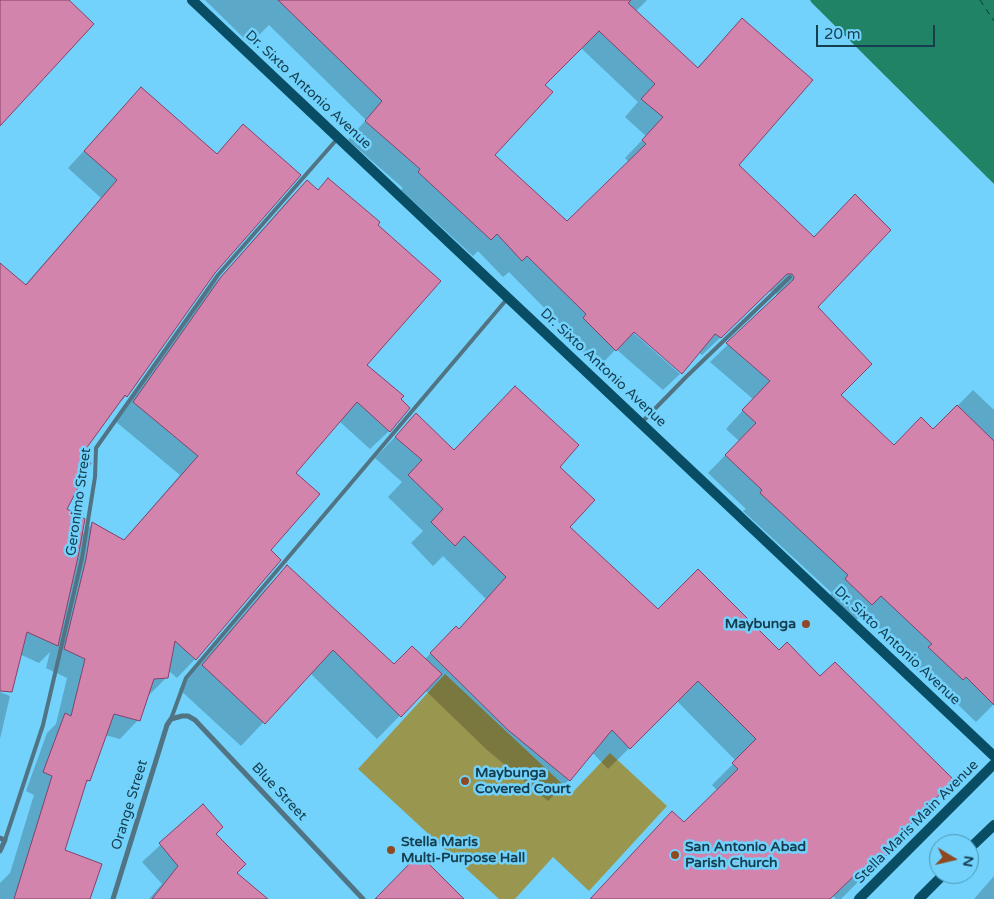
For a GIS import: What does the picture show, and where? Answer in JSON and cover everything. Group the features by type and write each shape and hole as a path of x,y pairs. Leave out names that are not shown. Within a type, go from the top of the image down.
{"main road":[{"name":"Dr. Sixto Antonio Avenue","path":"192,0 994,756"},
{"name":"Stella Maris Main Avenue","path":"859,899 994,764"},
{"path":"979,840 994,825"},
{"path":"919,899 934,884"}],"street":[{"name":"Blue Street","path":"171,719 188,716 195,720 363,899"},
{"name":"Orange Street","path":"112,899 167,725 171,719"},
{"name":"Geronimo Street","path":"0,851 2,839"}],"lane":[{"name":"Geronimo Street","path":"2,839 43,725 82,558 95,477 96,448 218,275 338,138"},
{"path":"641,423 790,277"},
{"path":"171,719 186,678 508,297"}],"shaded area":[{"path":"810,0 994,0 994,184 812,3"},
{"name":"Maybunga Covered Court","path":"445,674 572,793 610,753 667,806 589,891 553,857 515,899 499,899 358,769"}],"building":[{"path":"0,0 69,0 94,24 0,126"},
{"path":"278,0 631,0 628,3 698,68 742,18 813,80 739,165 814,237 855,194 891,230 818,307 872,364 841,395 894,445 921,417 933,429 957,405 994,441 994,705 966,677 963,680 928,647 932,644 881,596 872,605 845,579 848,575 760,493 762,490 725,455 756,423 742,410 770,381 726,343 793,280 792,274 787,274 721,338 715,334 682,374 634,332 616,351 583,318 586,314 527,256 522,261 497,234 491,240 418,172 420,169 365,121 382,101","holes":["599,31 655,84 641,99 663,117 642,140 646,144 567,221 495,155 553,92 545,85"]},
{"path":"141,87 217,154 243,124 301,175 215,273 127,397 125,395 80,457 91,463 67,509 85,519 58,646 27,632 12,692 0,691 0,263 26,285 117,180 84,151"},
{"path":"328,178 380,222 378,225 441,281 367,365 404,396 401,399 410,408 390,432 357,402 296,473 320,494 271,550 281,560 196,660 175,641 168,678 154,679 140,721 114,714 90,781 87,780 65,850 102,864 90,899 14,899 52,776 43,772 65,713 71,716 85,659 64,649 86,559 92,522 124,540 198,456 133,402 221,277 307,180 318,190"},
{"path":"515,386 579,445 560,467 595,500 570,527 658,609 698,569 779,650 787,642 820,676 835,662 954,780 899,836 903,839 860,882 854,876 830,899 590,899 672,811 684,822 738,769 732,763 756,739 698,681 630,749 612,730 570,781 508,730 430,653 456,626 459,629 506,577 464,536 455,546 431,522 443,509 408,475 422,460 395,437 416,413 454,450"},
{"path":"287,565 394,664 412,646 442,674 401,717 333,650 265,724 202,665"},
{"path":"203,804 223,827 216,834 246,864 237,873 268,899 152,899 178,866 159,843"},
{"path":"419,854 464,899 375,899"}],"ferry route":[{"path":"980,0 994,21"}],"place":[{"name":"Maybunga","path":"806,624"},
{"name":"Maybunga Covered Court","path":"465,781"},
{"name":"Stella Maris Multi-Purpose Hall","path":"391,850"},
{"name":"San Antonio Abad Parish Church","path":"675,855"}]}
